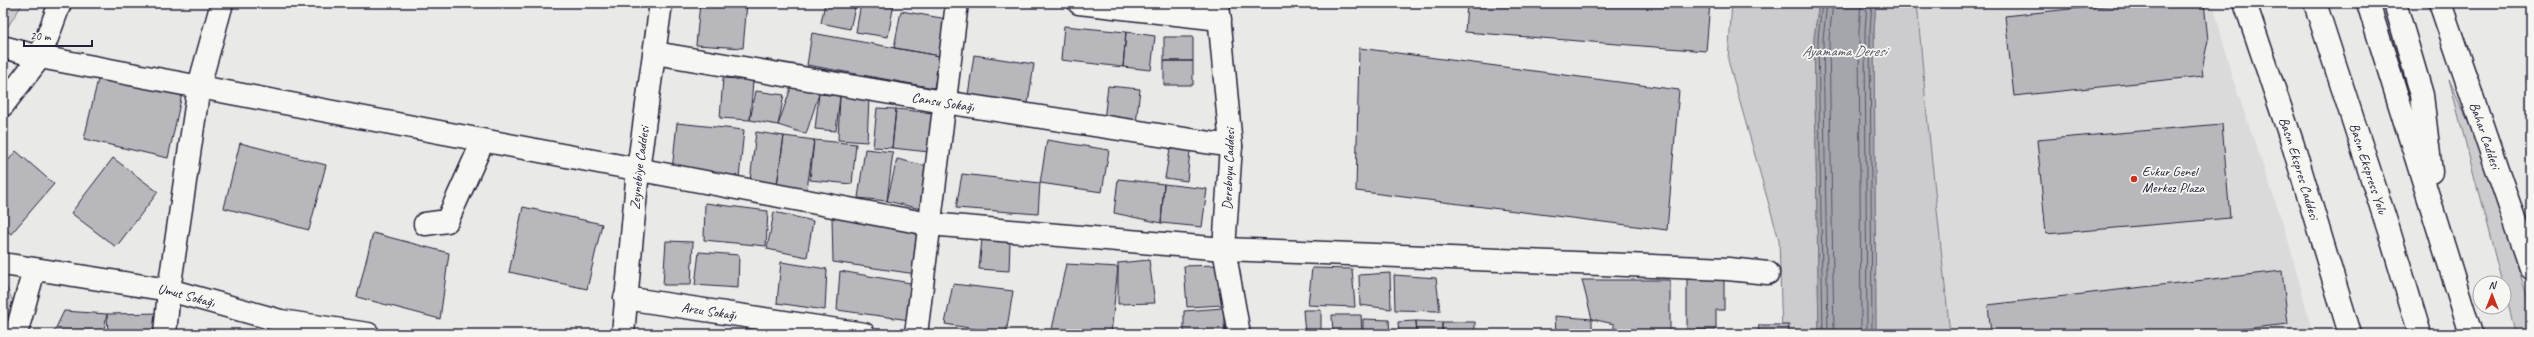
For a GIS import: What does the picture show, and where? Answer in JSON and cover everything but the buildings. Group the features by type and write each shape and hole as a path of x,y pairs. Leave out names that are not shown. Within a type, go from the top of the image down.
{"main road":[{"path":"3,105 40,56 60,3"},
{"path":"165,334 169,290 199,86 222,3"},
{"name":"Zeynebiye Caddesi","path":"623,334 625,298 638,170 661,3"},
{"path":"916,334 957,3"},
{"path":"1079,3 1219,11"},
{"name":"Basın Ekspres Caddesi","path":"2245,3 2295,152 2350,334"},
{"name":"Basın Ekspress Yolu","path":"2315,3 2389,231 2420,334"},
{"path":"2368,3 2471,334"},
{"path":"2395,3 2422,96 2434,212"},
{"name":"Bahar Caddesi","path":"2440,3 2531,268"},
{"name":"Dereboyu Caddesi","path":"1219,11 1231,146 1224,249 1239,334"},
{"path":"3,47 40,56 483,141 929,224 1224,249 1728,269 1768,273"},
{"name":"Cansu Sokağı","path":"654,53 944,102 1231,146"},
{"path":"425,224 447,221 483,141"},
{"name":"Umut Sokağı","path":"3,264 169,290 281,327 368,334"},
{"path":"16,334 34,270"},
{"name":"Arzu Sokağı","path":"625,298 864,334"}],"shaded area":[{"path":"3,3 23,3 3,34"},
{"path":"1732,3 1819,3 1814,38 1819,334 1782,334 1779,240 1728,60"},
{"path":"1876,3 1917,3 1950,334 1876,334 1874,30"},
{"path":"1917,3 2213,3 2232,77 2286,232 2313,334 1950,334"},
{"path":"2449,79 2485,160 2531,309 2531,334 2515,334 2511,315 2512,275 2500,275"},
{"path":"3,281 13,301 3,331"}],"water":[{"name":"Ayamama Deresi","path":"1819,3 1876,3 1874,30 1876,334 1819,334 1814,38"}],"place":[{"name":"Evkur Genel Merkez Plaza","path":"2134,179"}]}
